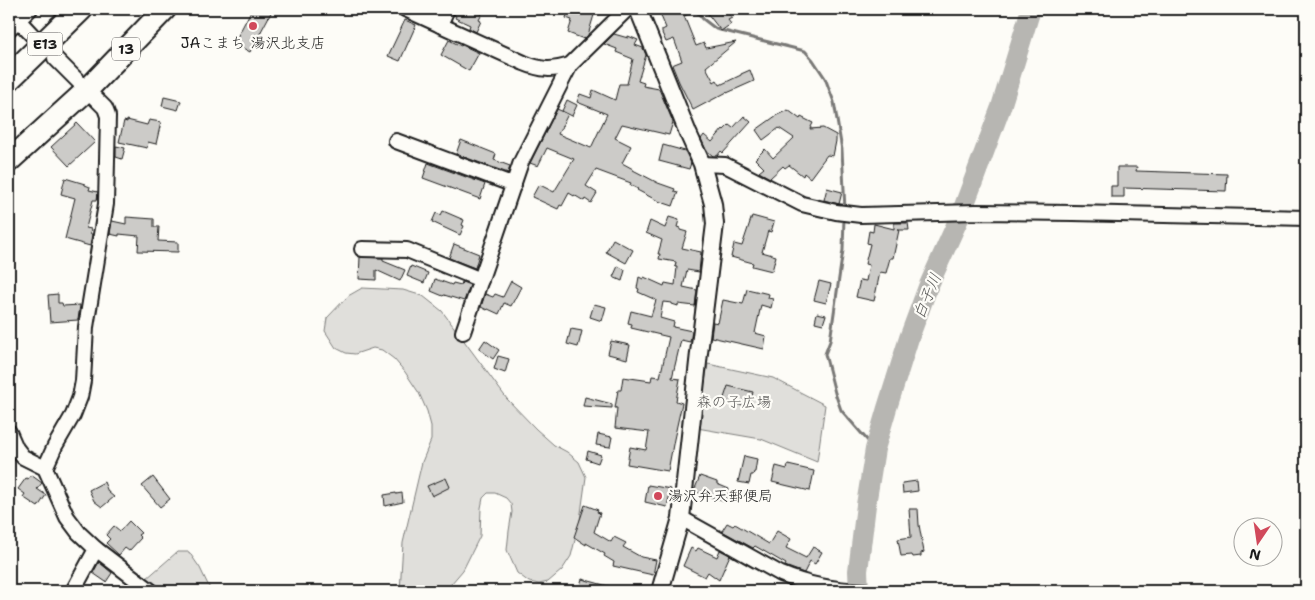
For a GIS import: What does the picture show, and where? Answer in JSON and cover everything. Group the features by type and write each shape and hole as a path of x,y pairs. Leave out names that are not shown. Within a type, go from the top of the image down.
{"highway":[{"name":"E13","path":"9,78 80,9"}],"main road":[{"name":"13","path":"9,161 87,90 165,9"}],"street":[{"path":"30,9 13,25 34,36"},
{"path":"405,9 537,68 546,70 559,69 570,65"},
{"path":"440,25 447,9"},
{"path":"462,332 522,162 570,65 626,9"},
{"path":"638,9 702,164 714,204 714,224 681,518 660,591"},
{"path":"45,468 80,397 83,381 86,327 106,204 108,116 105,108 55,58"},
{"path":"396,141 514,185"},
{"path":"702,164 725,165 802,204 851,214 976,212 1306,218"},
{"path":"362,249 407,250 481,280"},
{"path":"9,432 16,448 24,457 45,468 67,517 79,533 96,549 151,591"},
{"path":"681,518 796,581 844,590 864,591"},
{"path":"73,591 96,549"}],"green space":[{"path":"362,288 403,290 423,296 442,311 507,399 554,445 567,452 579,462 586,477 580,520 571,556 562,570 548,582 539,584 529,582 517,573 507,550 512,512 511,504 506,498 495,493 488,493 483,498 481,508 480,536 463,570 445,591 400,591 403,543 422,462 431,440 431,426 419,393 394,359 382,350 373,348 355,354 346,353 336,348 325,331 327,318 348,296"},
{"name":"森の子広場","path":"708,364 773,378 825,405 817,462 761,439 697,428"},
{"path":"177,552 189,552 200,568 211,591 161,591 146,579"}],"building":[{"name":"JAこまち 湯沢北支店","path":"252,9 273,9 250,52 234,43"},
{"path":"456,9 469,9 482,14 476,32 469,28 470,25 455,18"},
{"path":"569,9 582,9 582,11 594,15 588,35 584,39 568,33 572,20 566,18"},
{"path":"658,9 701,9 684,16 696,46 704,43 706,48 736,42 706,67 714,82 717,80 720,85 750,70 754,81 727,92 693,110 672,65 682,61 674,39 666,42 662,30 666,28"},
{"path":"704,9 716,9 721,14 726,9 732,18 728,20 731,24 721,31"},
{"path":"405,20 416,25 400,61 388,56"},
{"path":"614,34 638,40 635,45 643,48 646,55 638,81 644,83 643,86 659,89 673,122 669,135 622,124 615,138 631,146 622,163 678,192 673,206 658,201 637,190 630,185 631,183 596,170 586,186 597,193 591,203 569,193 562,206 560,205 558,209 532,197 540,185 554,192 574,159 547,148 538,166 530,163 557,109 568,114 558,134 591,148 607,114 577,102 580,94 591,98 593,90 615,100 619,84 627,84 633,59 616,52 617,49 604,44"},
{"path":"449,40 479,53 469,71 441,55"},
{"path":"164,97 181,101 178,110 162,106"},
{"path":"567,100 577,105 572,116 562,111"},
{"path":"788,110 800,119 801,117 813,123 810,129 823,128 836,135 833,156 827,155 810,178 804,173 803,176 789,165 785,168 783,166 770,178 759,172 764,168 755,159 765,149 773,158 794,138 779,128 763,140 756,130 777,115"},
{"path":"744,116 751,122 723,153 721,151 717,156 713,156 706,150 701,139 704,135 712,142 723,129 729,125 733,128"},
{"path":"127,120 147,125 149,120 161,122 156,144 148,142 147,148 119,142 124,121 127,122"},
{"path":"77,123 95,142 69,166 51,147"},
{"path":"461,140 496,154 494,160 510,166 508,173 456,154"},
{"path":"663,145 685,151 691,163 689,169 659,161"},
{"path":"116,146 125,148 122,159 116,157"},
{"path":"428,163 485,184 480,199 423,178"},
{"path":"1117,167 1137,167 1136,171 1227,174 1226,191 1124,188 1124,197 1111,197 1111,186 1117,186"},
{"path":"65,178 85,184 90,187 89,190 98,192 97,200 93,200 86,228 91,229 90,246 65,239 75,198 61,194"},
{"path":"827,188 842,192 839,204 824,200"},
{"path":"443,211 464,220 462,225 464,226 460,235 432,222 436,213 441,215"},
{"path":"752,216 774,222 771,232 768,231 762,252 776,256 772,271 752,266 753,263 731,257 734,244 742,246"},
{"path":"126,217 154,219 154,227 159,227 158,241 178,242 178,252 138,251 139,236 110,234 112,221 126,224"},
{"path":"669,217 679,220 677,227 687,232 682,248 701,252 699,272 687,270 683,287 697,290 695,306 678,304 678,306 663,302 660,318 674,322 673,327 692,331 690,342 681,340 672,378 680,379 676,401 682,403 668,471 627,464 630,447 646,450 649,432 615,428 617,408 615,408 618,390 621,390 623,377 651,381 652,376 660,377 669,337 631,328 632,324 628,323 631,311 651,316 656,300 638,292 639,277 643,279 644,277 664,286 665,283 675,285 676,262 659,259 660,254 658,254 662,240 646,233 650,221 665,228"},
{"path":"894,223 908,223 909,230 899,230 893,258 890,258 886,273 880,272 874,301 856,297 860,280 866,281 869,265 865,264 870,244 867,243 869,231 873,232 874,224 894,229"},
{"path":"613,239 633,250 626,263 606,252"},
{"path":"454,244 479,254 475,268 449,258"},
{"path":"360,257 383,258 383,261 405,270 400,281 376,270 376,280 359,279"},
{"path":"411,266 428,273 424,283 407,276"},
{"path":"618,266 625,270 622,281 613,277"},
{"path":"435,279 452,285 453,283 461,285 462,282 470,285 464,301 431,291"},
{"path":"511,281 521,287 511,306 504,303 499,314 481,307 485,294 493,297 495,294 503,297"},
{"path":"819,281 831,284 826,303 814,300"},
{"path":"747,289 769,294 768,298 773,299 771,308 761,305 755,333 766,336 764,349 711,337 713,322 718,323 723,300 743,304"},
{"path":"58,294 58,303 62,303 63,306 80,305 78,320 50,322 48,295"},
{"path":"594,304 606,307 602,321 590,317"},
{"path":"817,313 826,315 823,324 815,322"},
{"path":"571,329 582,331 578,347 567,344"},
{"path":"485,340 499,350 493,359 479,349"},
{"path":"611,341 630,345 627,359 608,354"},
{"path":"498,356 509,359 505,373 494,369"},
{"path":"728,386 753,392 749,407 723,401"},
{"path":"585,397 612,404 612,408 583,406"},
{"path":"598,434 612,437 610,447 596,445"},
{"path":"588,451 601,455 598,463 586,459"},
{"path":"744,456 757,459 755,472 751,475 749,484 738,482"},
{"path":"788,465 814,471 810,491 772,482 776,466 787,469"},
{"path":"31,475 42,483 37,489 46,495 38,507 23,497 25,494 18,489 26,478 28,479"},
{"path":"700,476 729,489 725,502 694,491"},
{"path":"153,477 170,499 160,507 142,486"},
{"path":"446,478 450,487 432,496 427,486"},
{"path":"917,481 918,491 903,493 902,483"},
{"path":"104,482 108,492 114,497 102,507 94,501 89,490"},
{"path":"648,485 671,489 667,507 645,502"},
{"path":"402,493 403,502 385,506 384,495"},
{"path":"585,505 598,510 597,512 600,513 594,532 611,542 614,537 626,543 623,547 641,557 656,560 653,575 613,566 614,562 604,556 605,554 574,537"},
{"path":"909,509 918,509 924,552 921,553 921,556 901,556 898,539 911,537"},
{"path":"129,521 141,533 138,535 141,538 129,551 125,548 119,555 106,543 110,539 106,535 114,526 120,531"},
{"path":"727,523 733,526 735,524 769,544 777,531 791,539 786,548 806,558 813,547 822,552 815,564 810,561 804,573 785,566 786,564 755,546 753,548 722,531"},
{"path":"691,548 696,551 698,548 717,557 720,550 730,555 719,580 708,572 705,577 683,566"},
{"path":"99,562 112,573 106,582 93,573"},
{"path":"582,579 615,588 614,591 578,591"}],"waterway":[{"path":"695,9 703,19 716,29 805,51 813,60 825,78 834,102 842,150 845,210"},
{"name":"白子川","path":"859,591 858,571 866,505 875,449 887,408 909,338 928,287 961,214 1001,107 1031,9"},
{"path":"844,217 843,250 830,341 825,354 841,410 875,449"}],"place":[{"name":"JAこまち 湯沢北支店","path":"253,26"},
{"name":"湯沢弁天郵便局","path":"658,496"}]}
